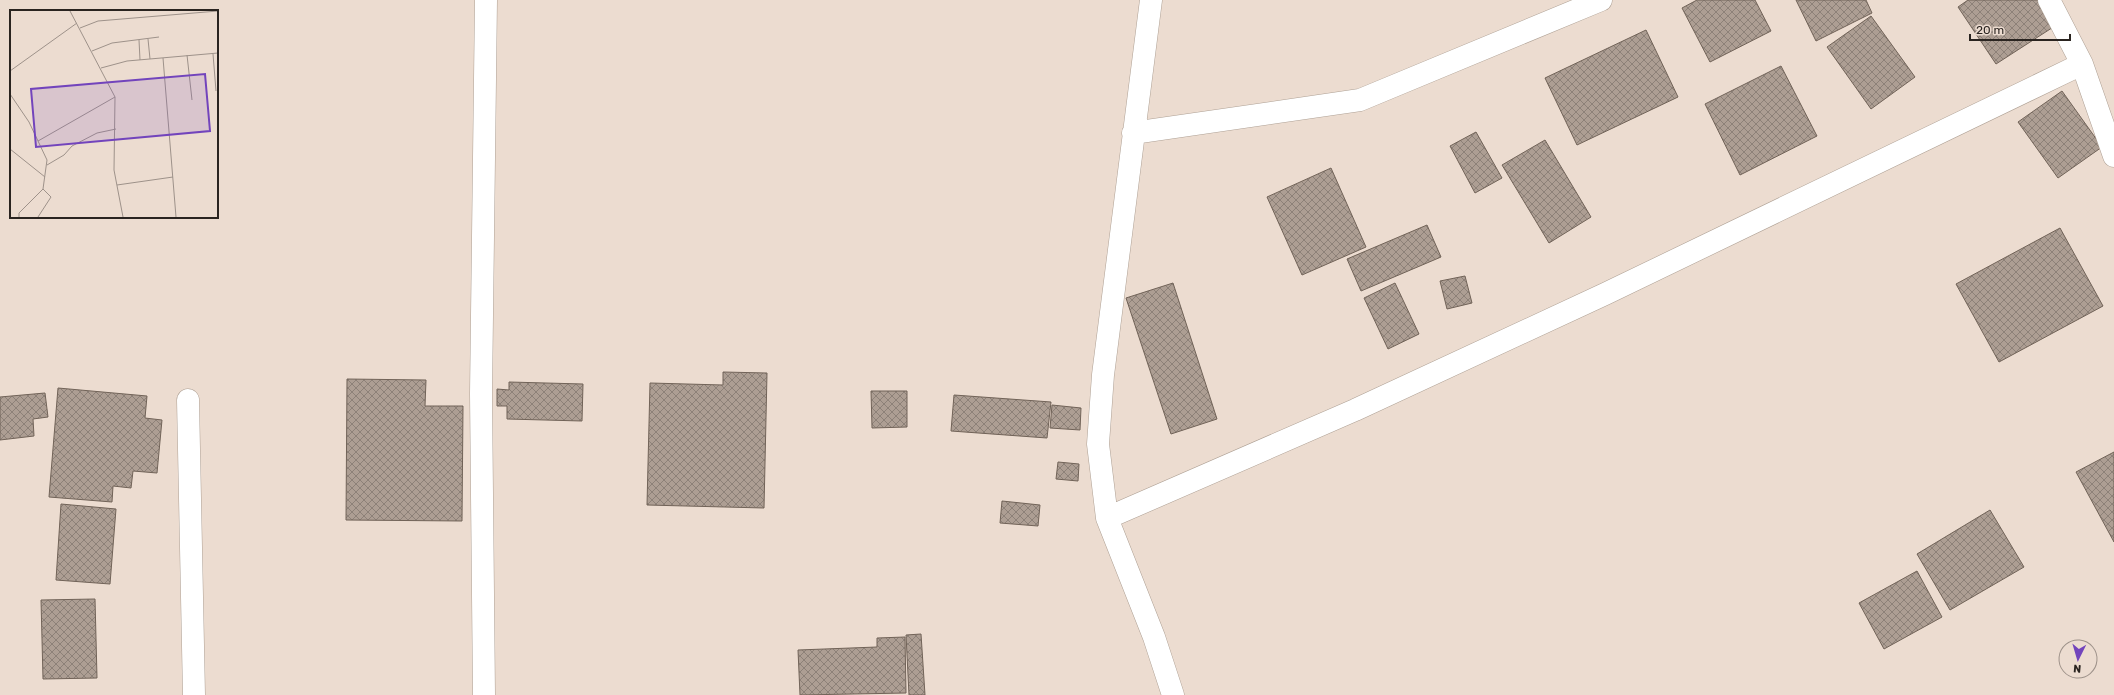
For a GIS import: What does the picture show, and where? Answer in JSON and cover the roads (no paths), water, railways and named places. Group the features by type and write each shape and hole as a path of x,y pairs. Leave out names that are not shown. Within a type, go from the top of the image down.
{"street":[{"path":"484,695 481,394 486,0"},
{"path":"1151,0 1103,375 1098,444 1107,518 1154,637 1172,695"},
{"path":"1133,133 1360,100 1601,0"},
{"path":"2049,0 2082,64 2114,156"},
{"path":"1107,518 1355,410 1590,300 2082,64"},
{"path":"188,400 194,695"}]}
